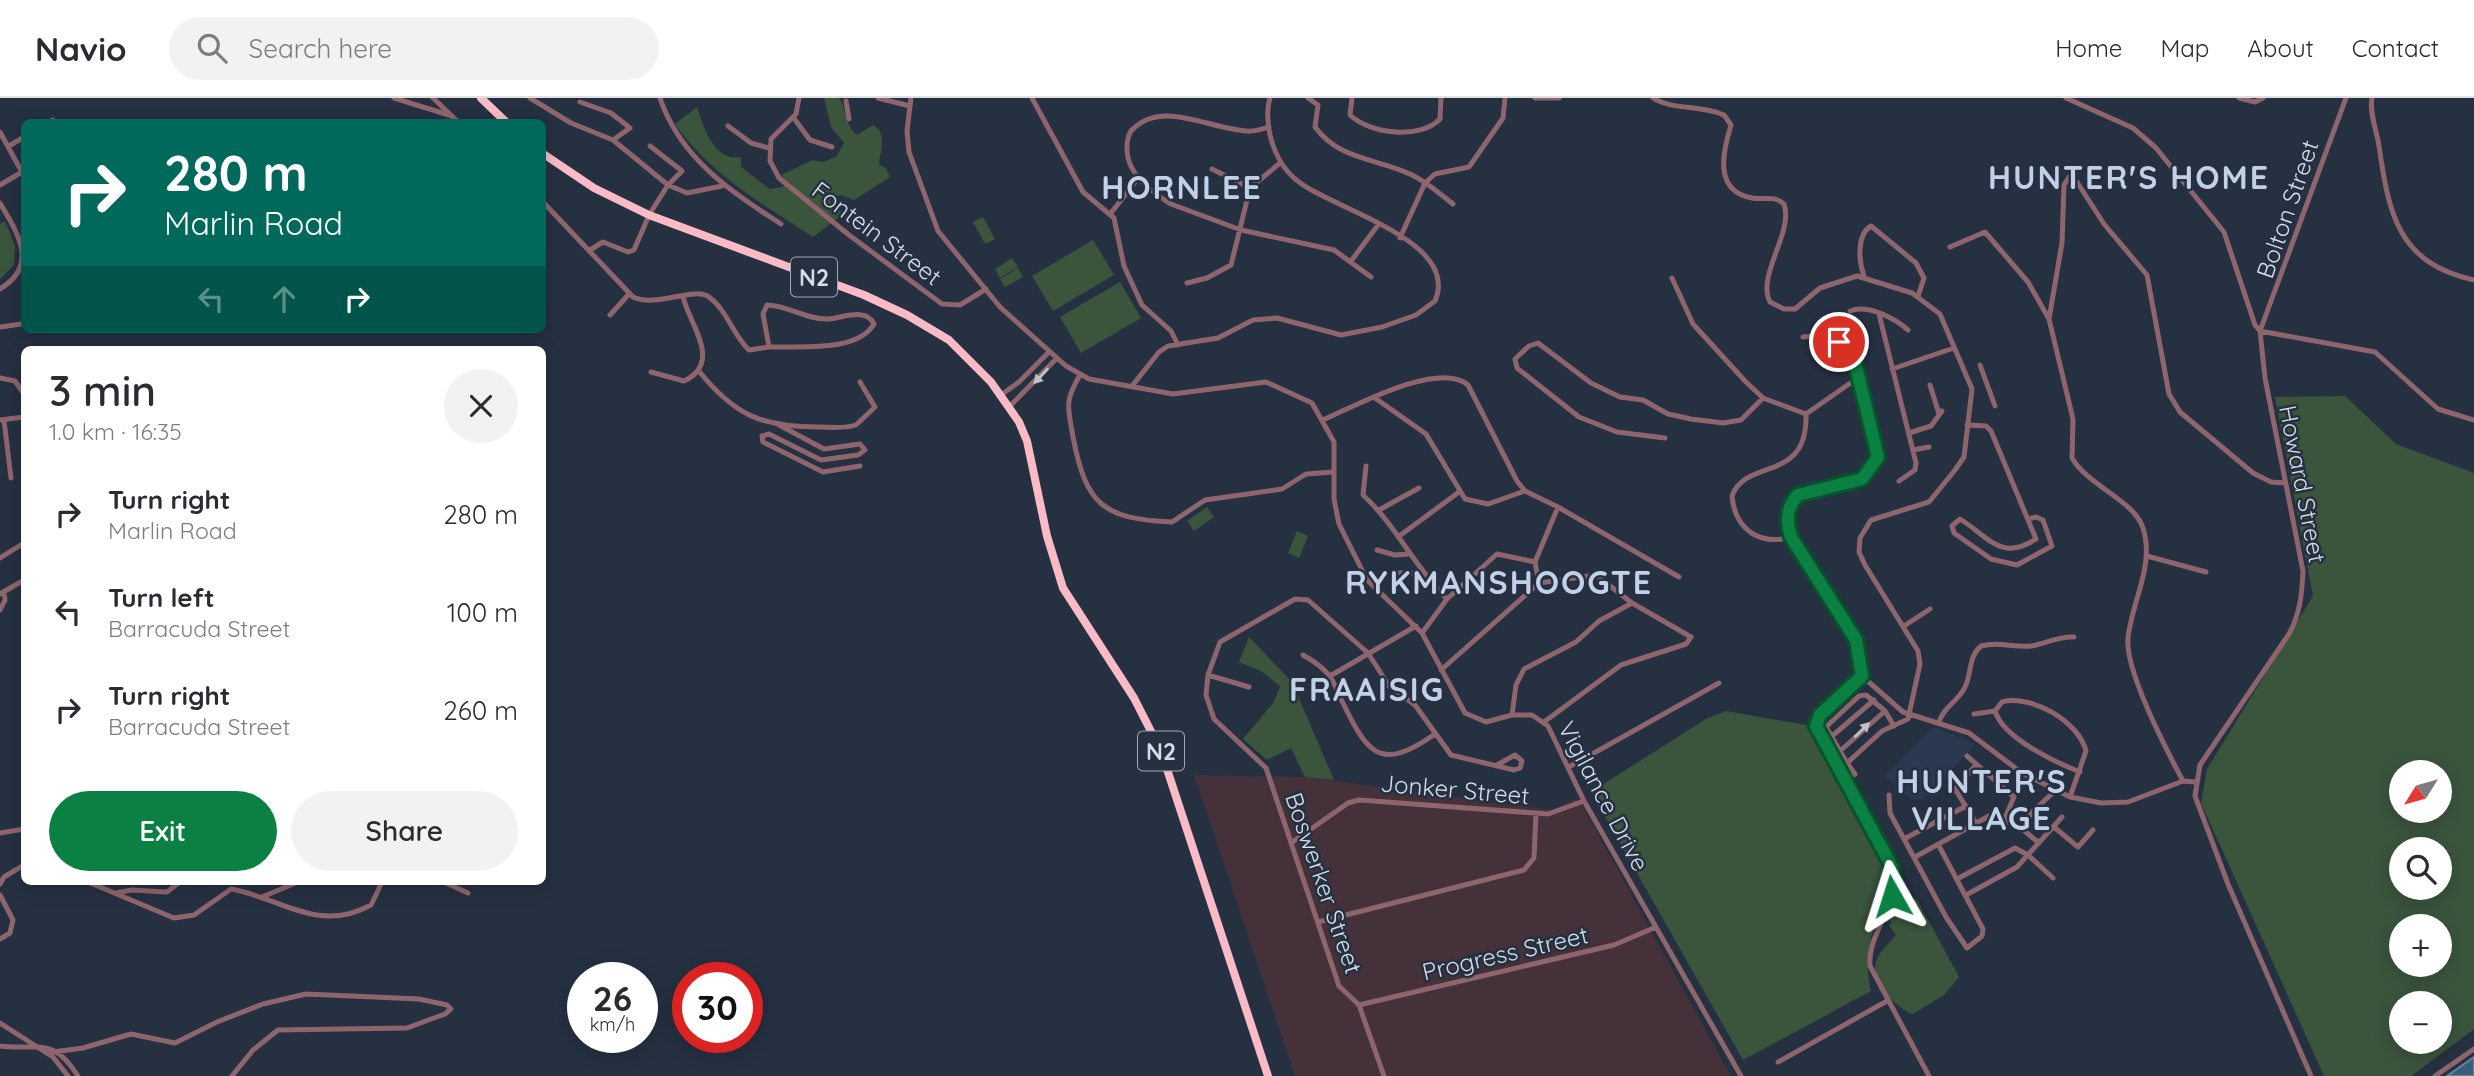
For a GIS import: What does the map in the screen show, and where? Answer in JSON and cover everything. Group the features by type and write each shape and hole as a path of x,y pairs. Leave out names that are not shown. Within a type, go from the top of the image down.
{"highway":[{"path":"481,98 503,119"},
{"name":"N2","path":"546,156 594,188 649,215 864,295 907,315 949,340 978,367 1000,395 1019,422 1030,453 1047,536 1063,588 1134,698 1164,760 1268,1076"}],"street":[{"path":"394,98 452,116"},
{"path":"433,98 455,119"},
{"path":"530,98 571,123 613,140 668,185 687,193 722,186"},
{"path":"660,98 677,136 722,186 781,224"},
{"path":"728,126 751,143 769,148 777,130 793,117 799,108 799,98"},
{"path":"878,98 910,106"},
{"name":"Vigilance Drive","path":"911,98 907,131 909,152 933,223 1010,317 1049,352 1080,375 1098,382 1187,394 1266,382 1305,398 1323,420 1334,442 1336,513 1349,547 1374,589 1422,632 1460,705 1471,718 1493,721 1512,715 1532,715 1544,722 1554,733 1584,801 1741,1076"},
{"path":"1032,98 1083,192 1098,207 1111,213"},
{"path":"1132,386 1159,352 1178,345 1218,338 1263,318 1277,318 1341,335 1382,327 1420,314 1435,301 1438,280 1426,256 1356,210 1294,179 1280,163 1269,127 1270,98"},
{"path":"1308,98 1318,104"},
{"path":"1321,98 1315,127 1333,146 1366,162 1414,176 1453,204"},
{"path":"1352,98 1349,110 1355,120 1371,128 1392,131 1425,130 1432,127 1440,120 1441,98"},
{"path":"1400,238 1425,183 1434,174 1469,167 1503,118 1505,98"},
{"path":"1535,98 1559,98"},
{"path":"1653,98 1662,103 1689,105 1724,115 1731,124 1723,152 1723,170 1729,184 1734,190 1751,198 1776,198 1784,204 1786,220 1768,284 1770,302 1784,309 1795,309 1811,294 1834,282 1864,276 1918,296 1940,314 1972,389 1964,457 1950,477 1929,502 1871,520 1860,538 1860,552 1865,565 1904,626 1920,657 1910,715 1903,723 1879,733 1847,762"},
{"name":"Howard Street","path":"2066,98 2133,128 2156,148 2224,232 2255,326 2260,331 2263,369 2303,572 2298,613 2255,688 2200,765 2195,782"},
{"path":"2239,98 2255,102 2263,98"},
{"name":"Bolton Street","path":"2260,331 2346,98"},
{"path":"2372,98 2383,176 2401,235 2427,264 2474,280"},
{"path":"846,99 849,119"},
{"path":"580,102 611,113 630,128 613,140"},
{"path":"1162,108 1138,120 1128,136 1131,167 1171,204 1241,230 1315,243 1334,250 1371,277"},
{"path":"1182,108 1236,129 1247,131 1269,127"},
{"path":"793,117 810,140 832,147"},
{"path":"0,132 21,170"},
{"path":"9,146 21,139"},
{"path":"590,250 603,242 628,252 634,250 649,215 668,185 682,171 650,146"},
{"name":"Fontein Street","path":"769,148 771,166 779,178 840,228 942,304 960,305 986,289"},
{"path":"1187,283 1207,278 1231,265 1250,188 1280,163"},
{"path":"1212,169 1250,188"},
{"path":"0,185 21,175"},
{"path":"1111,213 1139,177"},
{"path":"2049,319 2062,243 2064,185 2069,177 2080,185 2104,223 2147,275 2174,403 2190,421 2253,473 2271,482 2285,484"},
{"path":"0,202 21,241"},
{"path":"546,205 629,294 654,302 698,294 708,296 749,350 848,343 869,331 874,324 870,318 862,315 820,318 767,304 763,314 769,347"},
{"path":"1111,213 1124,266 1142,305 1173,334 1178,345"},
{"path":"1351,261 1378,225"},
{"path":"1864,276 1860,248 1864,233 1871,226 1918,266 1924,278 1918,296"},
{"path":"1950,247 1979,232 1988,234 2028,282 2049,319 2073,419 2072,458 2095,483 2135,515 2143,528 2147,556 2129,635 2129,652 2158,732 2183,781"},
{"path":"0,289 18,273 21,256"},
{"path":"1672,278 1698,331 1763,398 1806,414"},
{"path":"611,314 629,294"},
{"path":"651,372 684,381 698,370 703,348 702,339 687,315 683,296"},
{"path":"1850,311 1860,308 1879,314 1908,330"},
{"path":"1879,314 1916,467 1899,481"},
{"path":"0,327 20,324"},
{"path":"2260,331 2375,352 2438,409 2474,420"},
{"path":"1803,337 1819,333 1834,337 1852,357 1879,450 1877,461 1862,479 1798,495 1788,514 1791,537 1856,640 1862,676 1888,702 1910,715 1939,722 1976,737 2022,773 2070,797 2101,803 2128,802 2183,781 2195,782 2196,802 2201,818 2311,1076"},
{"path":"1665,438 1617,432 1579,417 1517,368 1515,359 1529,346 1538,343 1598,388 1620,397 1643,400 1668,414 1730,424 1747,417 1763,398"},
{"path":"1892,369 1954,348"},
{"path":"1000,395 1019,383 1049,352"},
{"path":"1009,407 1057,358"},
{"path":"1980,365 1995,406"},
{"path":"698,370 719,397 738,411 779,425 818,447 860,444 864,450 858,455 827,461 767,433 762,436 763,442 823,472 860,466"},
{"path":"1080,375 1066,403 1081,476 1091,494 1124,516 1172,522 1205,500 1282,489 1306,474 1334,472"},
{"path":"1323,420 1425,379 1444,377 1464,381 1525,491 1558,507 1679,577"},
{"path":"1806,414 1859,377"},
{"path":"0,378 15,381 21,390"},
{"path":"779,425 856,425 874,407 860,382"},
{"path":"1909,433 1930,426 1940,413 1930,385"},
{"path":"1972,389 1988,386"},
{"path":"1375,398 1426,434 1465,499 1481,505 1525,491"},
{"path":"1791,537 1768,541 1751,534 1737,514 1732,496 1744,481 1774,468 1795,453 1805,437 1806,414"},
{"path":"11,478 2,420 21,417"},
{"path":"1967,425 1986,426 1991,431 2042,554"},
{"path":"1913,450 1929,447"},
{"path":"1366,466 1362,493 1379,510 1409,554 1447,599"},
{"path":"1379,510 1419,488"},
{"path":"1398,537 1459,492"},
{"path":"1539,583 1535,562 1558,507"},
{"path":"2028,519 2039,517 2046,526 2052,546 2042,554 2017,565 1995,560 1956,534 1952,526 1960,519 2010,550 2036,539"},
{"path":"0,558 21,545"},
{"path":"1377,550 1395,555 1409,554"},
{"path":"1422,632 1447,599 1497,554 1535,562"},
{"path":"2147,556 2206,572"},
{"path":"1393,573 1424,573"},
{"path":"1441,670 1539,583 1597,576 1632,603 1689,635 1686,644 1621,665 1544,722"},
{"path":"0,610 5,600 2,593 21,582"},
{"path":"1250,687 1208,675 1216,651 1224,638 1302,598 1338,623 1368,653 1385,682 1415,705 1451,755 1497,765"},
{"path":"1512,715 1516,685 1524,669 1576,642 1599,621 1632,603"},
{"path":"1904,626 1930,609"},
{"path":"1330,676 1416,626"},
{"path":"1939,722 1944,709 1966,686 1973,655 1980,646 2002,642 2027,646 2057,637 2074,637"},
{"path":"1303,655 1330,676 1359,736 1370,748 1386,754 1406,754 1435,734"},
{"name":"Boswerker Street","path":"1208,675 1206,695 1211,714 1263,763 1269,774 1339,986 1360,1005 1384,1076"},
{"path":"1862,676 1817,722 1821,739 1895,878 1892,896 1870,953 1874,976 1929,1076"},
{"path":"1569,767 1719,683"},
{"path":"1844,780 1855,774 1826,727 1829,721 1859,696 1866,695 1885,711 1894,726"},
{"path":"1831,737 1874,700"},
{"path":"1974,714 1995,711 2002,702 2015,700 2045,709 2060,718 2085,747 2085,756 2070,797"},
{"path":"1840,751 1885,711"},
{"path":"1995,711 1998,719 2019,739 2080,772"},
{"path":"1967,756 2015,798 2004,820"},
{"path":"1976,765 1956,787 1976,823"},
{"path":"2021,828 2055,791"},
{"path":"1889,795 1888,808 1964,947 1967,948 1982,936 1983,929 1938,844"},
{"name":"Jonker Street","path":"1291,843 1348,803 1359,800 1536,813 1559,812 1584,801"},
{"path":"1904,839 1966,806"},
{"path":"1318,922 1524,870 1534,858 1536,813"},
{"path":"1915,857 1991,815 2021,828 2039,843"},
{"path":"1966,895 2015,869 2062,817"},
{"path":"2054,827 2078,846 2083,844 2093,830"},
{"path":"0,833 21,830"},
{"path":"1957,879 2010,849 2017,849 2028,855 2053,877"},
{"path":"0,884 4,877 21,866"},
{"path":"96,885 174,918 185,918 231,888 306,915 326,918 370,905 380,885"},
{"path":"115,893 132,890 167,892 176,885"},
{"path":"262,897 291,885"},
{"path":"450,885 468,894"},
{"path":"0,895 13,920 10,933 0,939"},
{"name":"Progress Street","path":"1360,1005 1614,945 1656,927"},
{"path":"53,1052 83,1048 131,1034 175,1043 217,1022 263,1004 306,994 419,999 447,1005 450,1009 445,1014 407,1028 278,1030 253,1050 232,1076"},
{"path":"1778,1062 1886,1001"},
{"path":"0,1023 55,1059 68,1076"},
{"path":"0,1046 45,1045 53,1052 61,1054 78,1076"},
{"path":"2435,1076 2474,1049"}],"shaded area":[{"path":"1934,727 1976,744 1922,800 1911,799 1885,776"},
{"path":"1194,775 1305,777 1552,810 1578,798 1731,1076 1295,1076"},
{"path":"2474,1057 2474,1076 2447,1076"}],"green space":[{"path":"824,98 839,98 850,126 857,135 873,125 878,128 882,137 879,165 886,168 890,177 854,200 841,195 832,198 830,201 841,212 839,217 813,237 738,187 705,159 675,124 697,107 707,133 717,149 732,157 741,157 741,167 769,189 783,187 786,182 781,175 813,160 823,162 836,157 844,143 831,127"},
{"path":"983,217 995,239 985,244 973,222"},
{"path":"5,221 15,246 14,265 0,279 0,224"},
{"path":"1093,240 1114,275 1053,311 1032,276"},
{"path":"1012,258 1018,267 1000,278 995,269"},
{"path":"1018,268 1023,277 1005,287 1000,279"},
{"path":"1120,282 1141,318 1081,353 1060,317"},
{"path":"2345,396 2396,444 2474,473 2474,1029 2452,1045 2452,991 2389,991 2389,1054 2440,1054 2411,1076 2324,1076 2201,803 2207,769 2313,596 2275,397"},
{"path":"1207,507 1214,517 1194,531 1187,521"},
{"path":"1297,531 1308,536 1299,558 1288,553"},
{"path":"1249,637 1292,682 1334,780 1305,777 1291,748 1267,760 1243,739 1274,702 1280,686 1261,671 1239,662"},
{"path":"1726,711 1806,725 1891,878 1892,886 1871,937 1868,977 1871,991 1743,1060 1591,792 1706,719"},
{"path":"1917,899 1959,977 1944,995 1913,1014 1892,1000 1881,986 1875,970 1879,955 1896,935 1889,926 1897,903"}],"district":[{"name":"HUNTER'S HOME","path":"2129,177"},
{"name":"HORNLEE","path":"1182,187"},
{"name":"RYKMANSHOOGTE","path":"1499,582"},
{"name":"FRAAISIG","path":"1367,689"},
{"name":"HUNTER'S VILLAGE","path":"1982,800"}],"route":[{"path":"1839,342 1855,363 1879,450 1877,461 1862,479 1803,491 1792,500 1787,521 1791,537 1858,647 1862,676 1820,715 1816,726 1892,867 1895,883 1892,896"}]}
